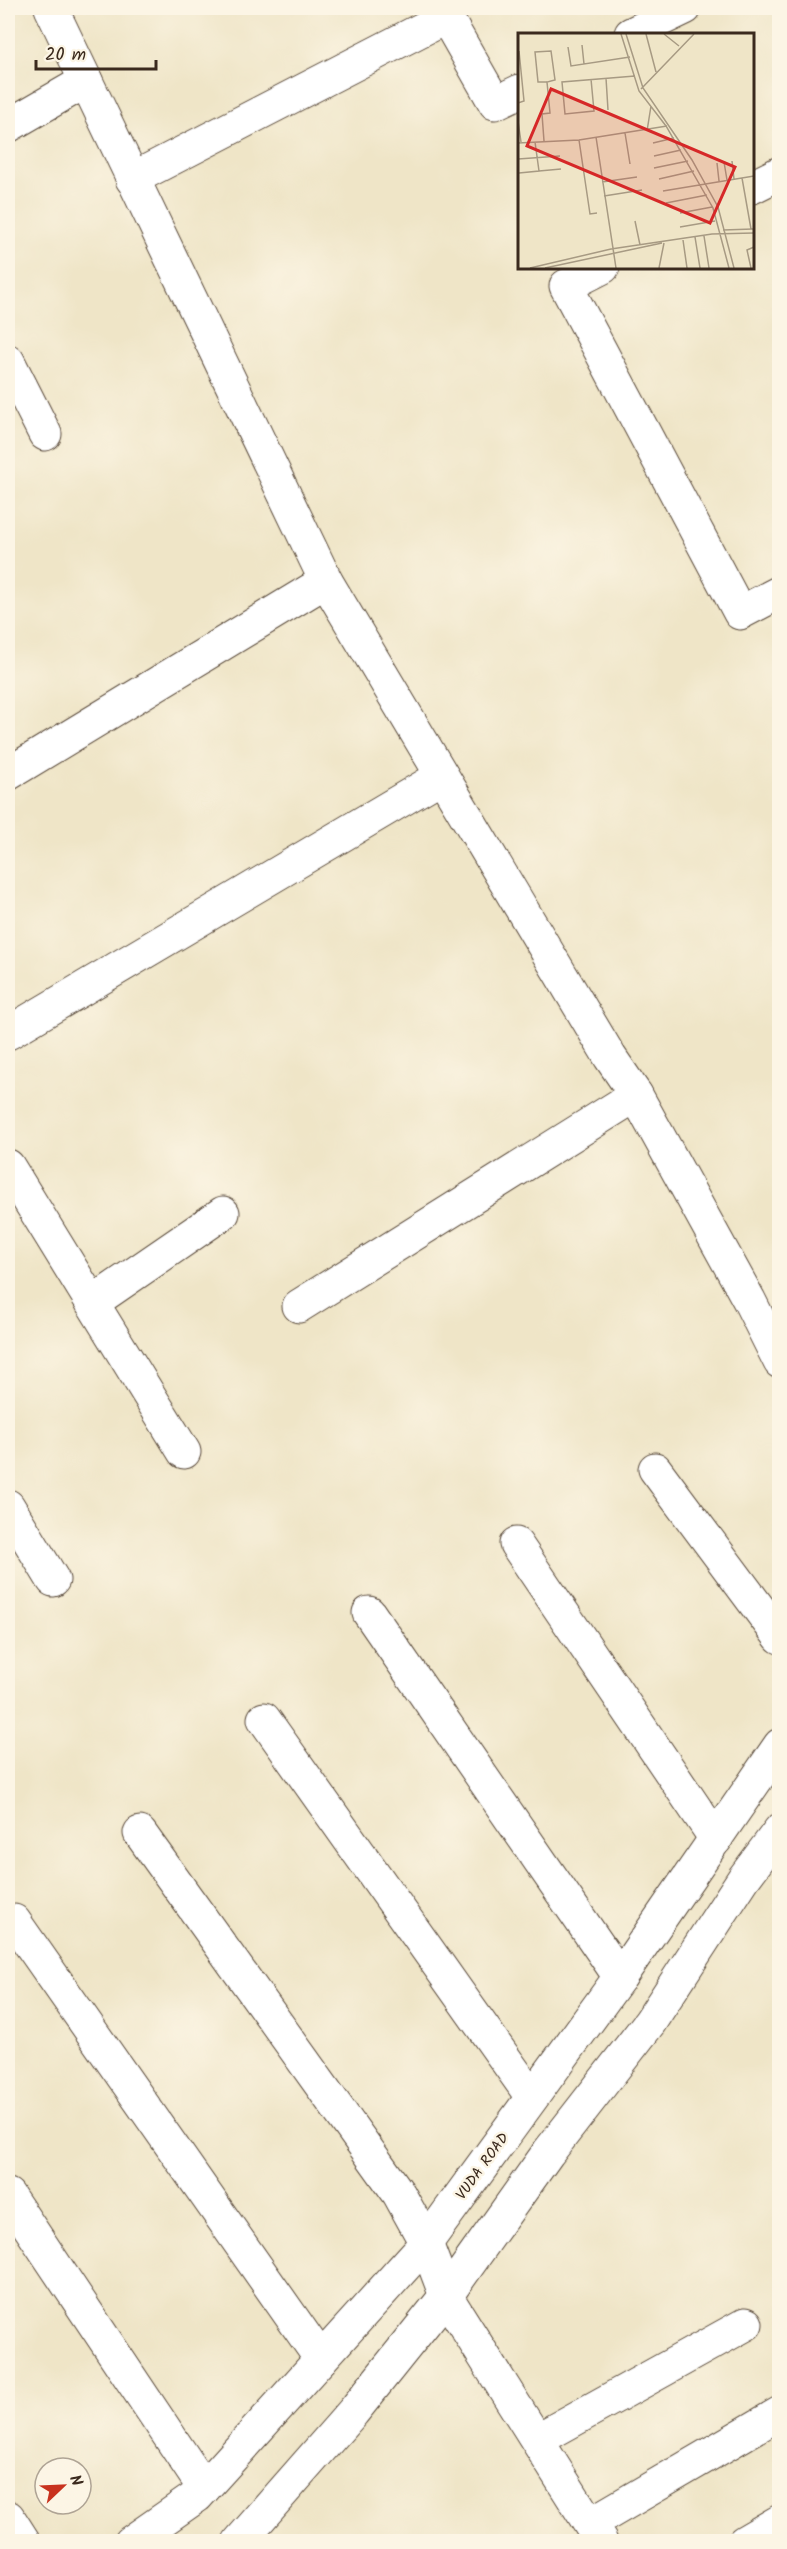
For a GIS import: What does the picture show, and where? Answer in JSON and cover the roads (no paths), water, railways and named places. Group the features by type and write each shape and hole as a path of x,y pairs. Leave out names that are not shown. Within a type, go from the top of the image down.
{"street":[{"path":"51,8 326,581 610,1057 636,1095 775,1344"},
{"path":"633,33 669,11"},
{"path":"132,179 446,17 495,103 518,92"},
{"path":"8,126 86,81"},
{"path":"754,186 780,173"},
{"path":"601,268 566,286 741,613 780,592"},
{"path":"8,361 45,434"},
{"path":"8,774 326,581"},
{"path":"8,1033 442,776"},
{"path":"300,1306 636,1095"},
{"path":"8,1166 184,1452"},
{"path":"92,1303 223,1213"},
{"path":"655,1469 780,1637"},
{"path":"8,1506 53,1580"},
{"path":"516,1544 716,1839"},
{"path":"369,1613 620,1977"},
{"path":"264,1719 532,2097"},
{"name":"VUDA ROAD","path":"131,2541 197,2496 426,2243 620,1977 780,1745"},
{"path":"239,2541 353,2412 446,2295 548,2153 650,2022 744,1878 780,1830"},
{"path":"140,1833 399,2194 426,2243 446,2295 596,2533 780,2413"},
{"path":"14,1921 321,2359"},
{"path":"8,2195 204,2488"},
{"path":"537,2440 746,2324"},
{"path":"8,2517 24,2541"},
{"path":"744,2541 780,2522"}]}
